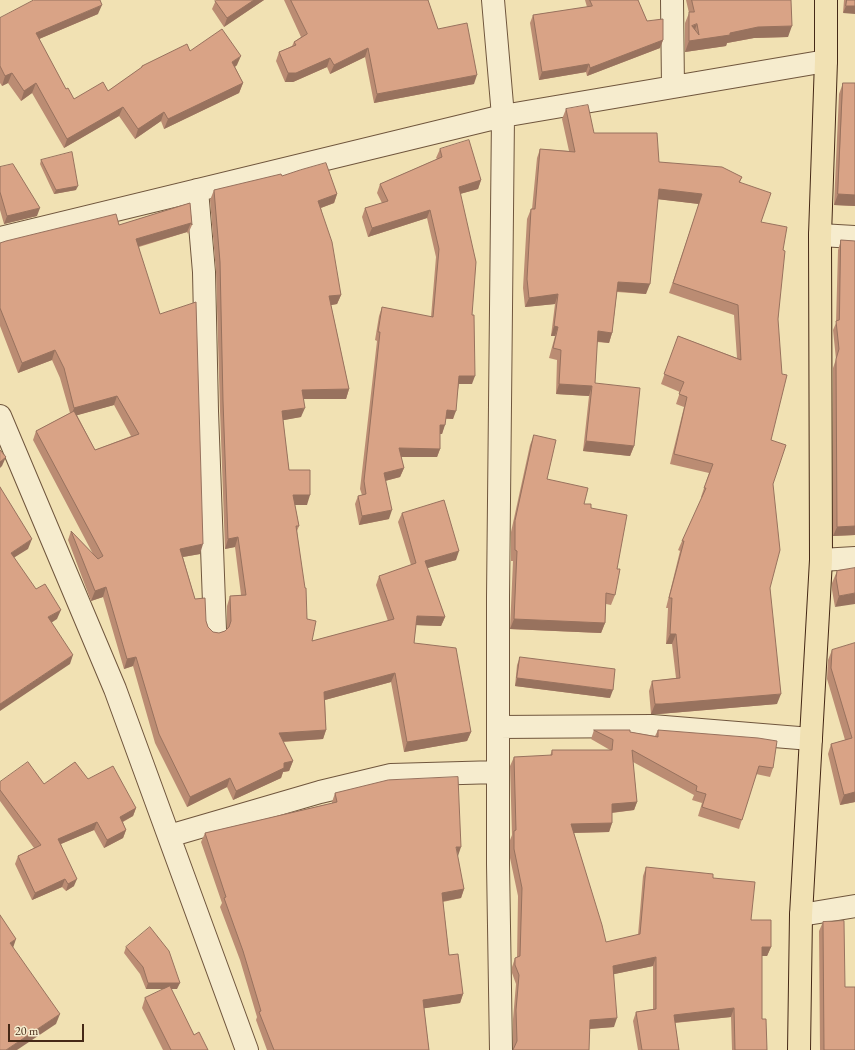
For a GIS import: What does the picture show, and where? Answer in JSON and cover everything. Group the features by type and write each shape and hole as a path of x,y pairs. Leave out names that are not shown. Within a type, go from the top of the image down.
{"main road":[{"path":"799,1050 801,914 821,560 820,235 826,61 826,0"}],"street":[{"path":"493,0 503,116 498,589 498,864 501,1050"},
{"path":"672,0 673,87"},
{"path":"0,238 503,116 826,61"},
{"path":"197,190 204,272 206,411 214,630"},
{"path":"820,235 855,236"},
{"path":"0,416 115,689 247,1050"},
{"path":"821,560 855,558"},
{"path":"498,727 652,726 811,739"},
{"path":"169,836 320,792 391,776 498,772"},
{"path":"801,914 855,906"}],"building":[{"path":"34,0 100,0 102,5 36,33 66,89 68,88 74,99 103,82 108,91 142,66 187,44 190,51 222,29 241,56 232,62 243,83 168,119 164,112 138,129 123,107 67,139 36,83 24,91 12,73 5,76 0,66 0,18"},
{"path":"254,0 227,18 215,1"},
{"path":"291,0 428,0 438,29 467,23 477,75 377,94 368,48 334,65 330,58 296,73 288,73 279,52 296,45 294,42 307,34"},
{"path":"590,0 638,0 647,21 663,19 663,40 590,68 589,64 542,72 533,15 592,6"},
{"path":"692,0 791,0 792,26 758,27 730,33 730,35 689,41 689,12 694,12","holes":["697,24 699,35 692,26"]},
{"path":"847,0 855,0 855,6 846,6"},
{"path":"843,83 855,83 855,195 838,194"},
{"path":"588,105 594,133 657,133 659,162 722,167 742,177 739,182 771,193 761,222 787,227 783,250 785,251 778,319 782,374 787,375 771,440 786,445 773,484 780,550 770,588 781,694 655,704 652,681 680,678 676,634 670,634 672,598 669,598 684,541 682,541 706,488 704,488 713,464 674,454 687,397 679,394 684,382 664,374 678,336 741,360 738,305 673,283 702,194 659,189 650,284 618,282 612,333 598,331 595,383 640,388 634,446 586,441 592,386 559,384 561,350 553,348 558,327 554,326 558,294 529,298 527,279 531,209 535,209 540,149 575,152 566,109"},
{"path":"469,140 481,180 459,187 476,262 472,315 474,315 475,376 459,376 456,411 447,410 445,425 440,425 440,449 399,448 404,468 384,473 392,510 362,516 358,496 366,494 364,481 380,332 378,332 382,307 433,317 439,249 430,210 372,228 365,208 388,201 380,184 442,157 440,149"},
{"path":"72,152 78,186 56,190 41,160"},
{"path":"326,163 337,194 318,201 332,242 341,295 329,296 349,389 302,390 305,408 282,411 289,470 310,470 310,495 293,495 299,526 296,526 306,588 307,619 316,621 312,641 394,619 379,576 416,563 402,513 444,500 459,551 425,561 445,617 417,616 414,643 456,648 471,732 407,742 395,673 324,692 326,730 279,733 293,761 284,763 284,768 236,791 230,778 190,797 159,734 136,657 127,659 106,587 95,591 71,531 98,559 103,556 36,431 74,411 95,450 139,434 117,396 74,408 64,368 55,350 22,363 0,308 0,243 116,214 119,225 190,203 192,225 191,223 136,239 160,314 196,302 203,544 180,549 195,599 205,598 206,621 208,627 213,632 219,633 225,631 229,627 231,621 230,596 246,595 238,537 228,539 220,262 214,190 281,174 282,176"},
{"path":"13,164 40,208 7,216 0,192 0,167"},
{"path":"841,240 855,241 855,526 837,527 836,359 839,349 836,321 839,320"},
{"path":"534,435 556,440 547,479 588,488 584,504 591,504 591,508 627,515 617,569 620,569 615,595 606,593 605,623 514,619 517,551 515,550 515,521"},
{"path":"0,450 6,457 0,462"},
{"path":"0,487 32,539 11,553 36,589 45,584 61,610 48,617 73,655 0,704"},
{"path":"855,568 855,593 839,596 836,578 837,571"},
{"path":"855,643 855,792 844,795 831,744 852,738 831,668 832,650"},
{"path":"520,657 615,669 613,690 517,678"},
{"path":"594,730 630,730 630,732 658,737 658,730 758,738 777,741 773,768 759,766 742,820 702,807 706,794 696,791 697,786 632,750 637,802 612,804 612,823 571,824 606,942 640,934 646,867 713,874 713,878 755,882 751,920 771,920 771,947 762,947 762,1019 766,1019 767,1050 735,1050 734,1008 674,1015 679,1050 642,1050 636,1012 656,1009 656,957 613,966 617,1018 590,1020 589,1050 513,1050 517,1041 516,1010 519,975 515,965 515,958 520,956 522,888 514,849 514,831 516,830 514,757 552,755 552,750 612,750 613,740"},
{"path":"28,762 44,784 75,762 88,779 113,766 136,808 120,817 126,830 107,840 97,822 58,839 77,879 68,884 65,879 35,893 18,856 41,845 0,790 0,782"},
{"path":"458,777 461,847 456,847 464,889 442,893 449,955 458,954 463,994 423,1000 429,1050 274,1050 259,1012 261,1011 243,951 224,898 226,897 205,833 337,802 335,793 388,780"},
{"path":"0,915 16,939 10,943 60,1014 6,1050 0,1050"},
{"path":"844,921 845,987 855,987 855,1050 824,1050 823,922"},
{"path":"150,927 169,951 180,983 148,983 143,967 126,947"},
{"path":"170,986 194,1035 199,1032 208,1050 171,1050 145,998"}]}
